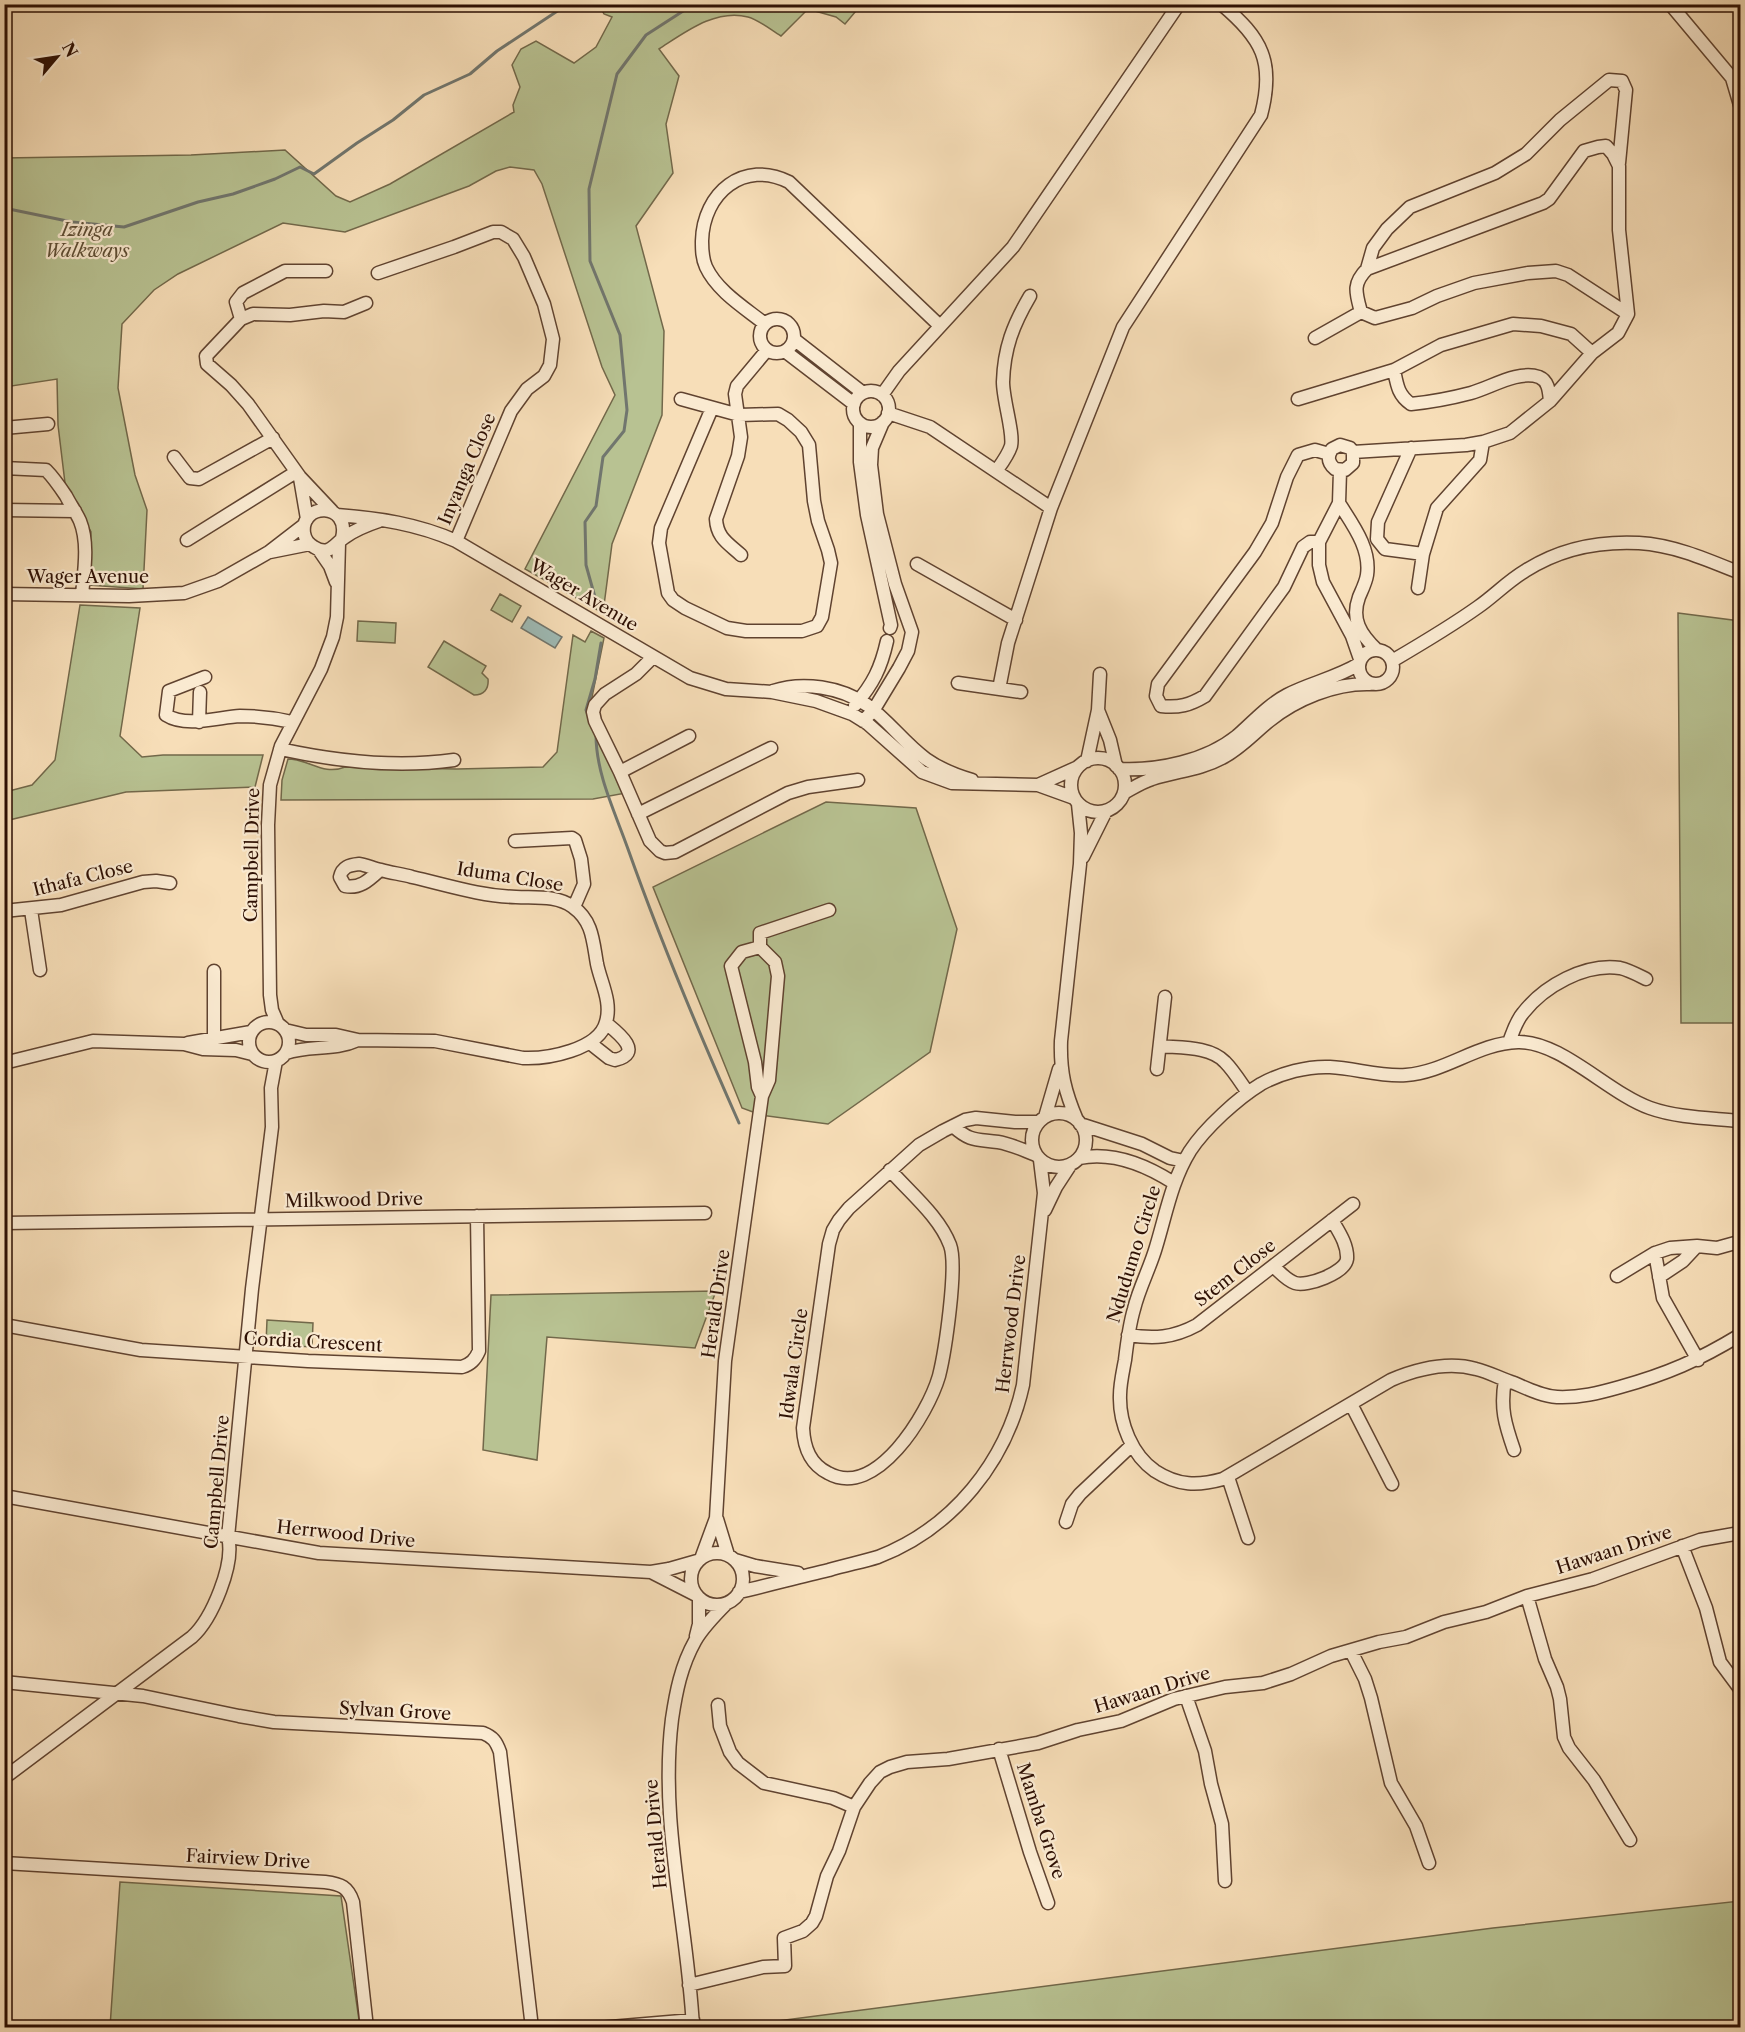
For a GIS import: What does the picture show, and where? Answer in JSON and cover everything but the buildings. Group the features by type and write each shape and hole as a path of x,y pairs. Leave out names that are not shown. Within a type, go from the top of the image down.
{"street":[{"path":"882,395 899,370 1013,247 1179,4"},
{"path":"999,689 1008,643 1051,508 1123,327 1261,115 1266,86 1263,54 1250,30 1221,4"},
{"path":"1670,4 1732,78 1740,105"},
{"path":"1353,452 1466,445 1510,433 1550,401 1592,353 1618,333 1628,314 1619,230 1619,166 1626,90 1622,81 1609,81 1560,120 1526,154 1495,173 1410,207 1380,238 1373,248 1367,269 1359,278 1356,291 1361,312"},
{"path":"1367,269 1532,208 1549,199 1584,150 1606,146 1619,166"},
{"path":"765,324 718,286 709,274 702,254 703,229 709,208 725,188 736,180 748,176 766,175 780,177 789,182 939,325"},
{"name":"Inyanga Close","path":"378,273 493,232 501,232 513,239 524,257 550,324 552,354 550,365 544,376 527,390 511,411 456,541"},
{"path":"241,319 236,302 243,294 285,271 326,271"},
{"path":"1361,312 1376,318 1412,308 1474,283 1535,272 1556,271 1568,275 1628,314"},
{"path":"997,470 1011,444 1012,437 1005,407 1003,382 1008,344 1016,318 1030,296"},
{"path":"341,541 343,525 298,475 237,392 207,364 206,356 241,319 259,313 290,315 324,311 344,312 366,303"},
{"path":"1315,338 1361,312"},
{"path":"773,319 783,320 794,330 795,340 786,352 776,354 764,347 760,338 765,324 773,319"},
{"path":"1298,399 1394,370 1442,345 1513,324 1541,326 1571,334 1592,353"},
{"path":"795,340 863,393"},
{"path":"741,555 722,538 717,529 716,519 738,456 741,437 735,394 737,386 767,350"},
{"path":"786,352 854,404"},
{"path":"1394,370 1403,399 1412,404 1469,394 1524,375 1544,380 1550,401"},
{"path":"863,721 873,711 908,651 912,632 895,584 877,514 871,465 872,448 885,418 888,404 882,395 873,391 863,393 854,404 854,414 860,423 869,427 885,418 930,427 1051,508"},
{"path":"681,399 739,415 778,414 801,432 809,445 814,501 831,563 822,617 817,626 802,631 746,632 727,628 685,608 673,600 668,593 659,543 661,528 712,408"},
{"path":"848,712 869,689 883,658 888,634 883,585 867,515 860,462 860,423"},
{"path":"4,428 48,424"},
{"path":"174,458 190,478 199,479 273,438"},
{"path":"1418,588 1423,554 1437,508 1480,460 1483,442"},
{"path":"1336,446 1346,446 1353,452 1354,457 1350,468 1340,471 1332,466 1328,458 1329,453 1336,446"},
{"path":"1411,448 1377,522 1377,539 1385,549 1423,554"},
{"path":"1319,542 1310,542 1303,547 1284,587 1205,696 1191,705 1173,708 1161,706 1156,696 1158,684 1255,552 1272,523 1287,477 1298,455 1315,450 1329,453"},
{"path":"4,468 46,470 75,512 84,536 82,595"},
{"path":"1340,471 1339,503 1319,542 1318,550 1323,582 1352,636 1362,678 1370,684"},
{"path":"298,475 306,522 304,535 330,566 338,586"},
{"path":"188,540 298,475"},
{"path":"1124,793 1145,782 1195,770 1224,757 1239,748 1277,715 1298,702 1344,685 1379,684 1388,680 1393,671 1392,661 1386,653 1377,650 1363,635 1357,622 1355,609 1367,575 1365,555 1360,535 1339,503"},
{"path":"4,510 75,512"},
{"path":"269,552 318,511 334,513"},
{"name":"Wager Avenue","path":"334,513 416,525 456,541 690,678 740,691 772,692 816,701 848,712 863,721 922,771 952,783 979,783"},
{"path":"269,552 314,547 330,549 380,521"},
{"name":"Campbell Drive","path":"270,995 268,807 270,786 280,749 327,655 337,617 341,541"},
{"path":"1392,661 1443,632 1523,572 1564,552 1583,547 1639,543 1668,548 1740,573"},
{"name":"Wager Avenue","path":"4,594 129,596 184,593 218,581 269,552"},
{"path":"917,564 1016,620"},
{"path":"1038,785 1083,763 1102,759 1118,767 1148,769 1206,753 1236,736 1254,719 1286,696 1345,673 1367,652 1377,650"},
{"path":"653,657 636,674 605,694 595,705 593,712 650,842 655,848 669,853 675,852 788,793 808,787 858,780"},
{"path":"1075,1161 1085,1146 1086,1137 1065,1088 1060,1065 1080,864 1076,801 1071,781 1074,773 1083,763 1098,710 1100,674"},
{"path":"206,677 169,691 165,711 168,717 199,722 239,716 274,718 292,722"},
{"path":"958,683 1021,692"},
{"name":"Wager Avenue","path":"772,692 794,686 810,686 858,700 925,758 952,773 979,783"},
{"path":"199,722 200,692"},
{"path":"1080,864 1106,811 1120,801 1125,785 1098,710"},
{"path":"620,772 689,735"},
{"path":"638,814 771,748"},
{"path":"280,749 316,757 358,761 430,763 453,760"},
{"path":"979,783 1038,785 1076,801 1091,812 1106,811"},
{"path":"515,841 572,838 575,840 580,852 584,884 574,907"},
{"name":"Iduma Close","path":"380,870 489,895 550,898 566,902 574,907 591,928 597,967 606,995 606,1023"},
{"name":"Ithafa Close","path":"4,911 31,910 61,905 143,882 170,883"},
{"path":"31,910 40,970"},
{"name":"Herald Drive","path":"700,1558 716,1518 725,1361 762,1096 769,1080 778,976 775,962 760,947 760,933 829,910"},
{"name":"Herald Drive","path":"760,947 742,952 730,966 762,1096"},
{"path":"1509,1042 1522,1013 1538,996 1561,981 1578,974 1608,968 1629,970 1646,979"},
{"path":"213,1044 214,971"},
{"path":"270,995 272,1010 289,1042 281,1057 271,1088"},
{"path":"270,995 249,1043 271,1088"},
{"path":"1157,1069 1165,997"},
{"path":"213,1044 254,1030 267,1022 306,1035 336,1035 358,1040 435,1041 537,1059 564,1053 590,1043 606,1023 626,1042 628,1052 625,1056 615,1060 590,1043"},
{"path":"4,1063 93,1041 213,1044 271,1063 297,1049 336,1047 358,1040"},
{"name":"Ndudumo Circle","path":"1740,1121 1670,1114 1649,1108 1630,1099 1550,1049 1522,1042 1490,1046 1427,1071 1407,1075 1387,1075 1329,1067 1284,1074 1263,1083 1248,1093 1202,1136 1184,1161 1174,1183 1156,1248 1134,1308 1120,1395 1122,1417 1132,1445 1151,1469 1176,1482 1190,1485 1209,1483 1228,1476 1391,1380 1415,1370 1436,1367 1474,1368 1540,1394 1576,1397 1598,1394 1641,1382 1698,1360 1740,1335"},
{"path":"1160,1046 1214,1054 1224,1061 1248,1093"},
{"path":"1038,1157 1032,1138 1042,1119 1060,1065"},
{"name":"Campbell Drive","path":"4,1778 192,1637 205,1622 227,1566 231,1552 228,1537 252,1289 272,1127 271,1088"},
{"path":"1042,1119 1062,1113 1079,1122 1142,1144 1170,1158 1184,1161"},
{"name":"Idwala Circle","path":"890,1170 936,1221 951,1247 953,1273 945,1340 939,1375 924,1413 901,1444 871,1473 858,1478 843,1479 831,1475 813,1462 804,1440 803,1428 827,1251 833,1230 839,1220 890,1170 920,1145 953,1126 976,1118 1015,1122 1042,1119"},
{"path":"953,1126 962,1135 971,1139 1011,1145 1038,1157 1049,1166 1058,1168 1094,1155 1112,1156 1154,1171 1174,1183"},
{"name":"Herrwood Drive","path":"739,1592 876,1557 915,1538 949,1513 970,1492 995,1458 1008,1434 1023,1385 1044,1193 1038,1157"},
{"name":"Herrwood Drive","path":"1042,1216 1056,1187 1075,1161"},
{"name":"Stem Close","path":"1128,1335 1163,1338 1186,1331 1211,1316 1353,1204"},
{"name":"Milkwood Drive","path":"4,1222 705,1214"},
{"name":"Cordia Crescent","path":"4,1325 129,1348 453,1368 470,1364 476,1359 479,1351 477,1216"},
{"path":"1273,1266 1288,1280 1303,1284 1341,1270 1346,1265 1346,1248 1332,1220"},
{"path":"1617,1276 1655,1253 1670,1248 1697,1246 1717,1248 1736,1243"},
{"path":"1659,1276 1683,1261 1697,1246"},
{"path":"1655,1253 1663,1298 1698,1360"},
{"path":"1505,1380 1502,1394 1503,1418 1515,1450"},
{"path":"1351,1404 1392,1484"},
{"path":"1066,1522 1072,1504 1080,1494 1132,1445"},
{"path":"1228,1476 1248,1538"},
{"name":"Herrwood Drive","path":"4,1497 319,1553 651,1572 700,1558"},
{"name":"Herald Drive","path":"716,1518 731,1557"},
{"name":"Hawaan Drive","path":"689,1985 763,1967 785,1966 784,1938 803,1930 812,1923 827,1876 839,1851 854,1807 870,1783 880,1772 890,1767 907,1761 948,1759 1038,1743 1078,1730 1120,1721 1163,1702 1225,1687 1263,1683 1291,1674 1318,1661 1379,1642 1416,1634 1444,1622 1486,1612 1527,1596 1593,1579 1700,1540 1740,1533"},
{"path":"1682,1546 1706,1608 1720,1662 1740,1689"},
{"path":"719,1552 731,1557 740,1567 743,1575 742,1584 734,1599 727,1603 712,1604 698,1597 690,1581 693,1567 700,1558 719,1552"},
{"name":"Herrwood Drive","path":"731,1557 785,1572 810,1574"},
{"name":"Herrwood Drive","path":"651,1572 698,1597"},
{"path":"1527,1596 1545,1659 1558,1693 1564,1737 1569,1748 1606,1798 1630,1840"},
{"name":"Herald Drive","path":"693,2024 668,1777 669,1742 676,1689 699,1624 698,1597"},
{"name":"Herald Drive","path":"695,1640 727,1603"},
{"path":"1351,1651 1365,1679 1371,1698 1390,1784 1416,1826 1429,1863"},
{"name":"Sylvan Grove","path":"4,1682 143,1696 259,1720 491,1736 495,1739 500,1752 532,2028"},
{"path":"1186,1696 1205,1751 1210,1784 1222,1824 1225,1881"},
{"path":"718,1705 723,1736 730,1752 738,1763 764,1783 833,1798 854,1807"},
{"name":"Mamba Grove","path":"999,1749 1026,1841 1048,1903"},
{"name":"Fairview Drive","path":"4,1863 325,1882 344,1887 348,1889 353,1902 367,2028"},
{"path":"599,2028 693,2024"}],"green space":[{"name":"Izinga Walkways","path":"599,5 861,5 845,24 836,17 808,9 781,36 752,18 736,15 724,16 701,24 659,49 679,76 666,124 673,173 636,226 664,331 662,415 612,544 603,613 525,569 615,395 602,367 542,184 534,170 510,167 496,171 469,186 345,232 283,223 178,274 154,290 122,324 118,388 135,475 147,510 143,589 89,585 91,532 65,483 58,425 57,379 5,387 4,158 191,155 285,150 336,196 350,202 390,184 514,112 513,105 520,87 512,65 521,49 536,41 574,63 596,47 612,17 604,14"},
{"path":"500,594 521,606 512,622 491,610"},
{"path":"80,605 140,608 120,736 142,757 263,755 255,787 126,792 5,821 5,792 32,785 55,760"},
{"path":"1678,613 1740,621 1740,1023 1681,1023"},
{"path":"358,621 396,623 395,643 357,641"},
{"path":"591,631 604,638 591,702 626,793 593,799 281,800 282,780 288,759 330,770 345,767 457,769 543,767 557,752 573,635 585,642"},
{"path":"444,641 486,666 482,673 488,679 488,683 483,693 474,695 428,667"},
{"path":"826,802 916,808 957,929 930,1052 828,1124 761,1115 742,1108 653,887"},
{"path":"716,1291 695,1348 547,1337 537,1460 483,1450 491,1295"},
{"path":"267,1320 313,1323 312,1347 266,1344"},
{"path":"120,1882 341,1896 360,2027 110,2027"},
{"path":"1740,1901 1740,2027 731,2027 1493,1928"}],"water":[{"path":"528,617 562,637 555,648 521,628"}],"waterway":[{"path":"4,208 72,222 124,227 198,202 233,194 300,167 314,174 393,120 424,95 470,74 497,51 568,4"},
{"path":"598,608 586,565 585,522 596,506 603,457 624,431 627,410 620,335 590,261 589,189 617,74 646,35 694,4"},
{"path":"588,715 586,710 595,679 601,643"},
{"path":"596,735 599,764 612,807 667,953 739,1123"}]}
